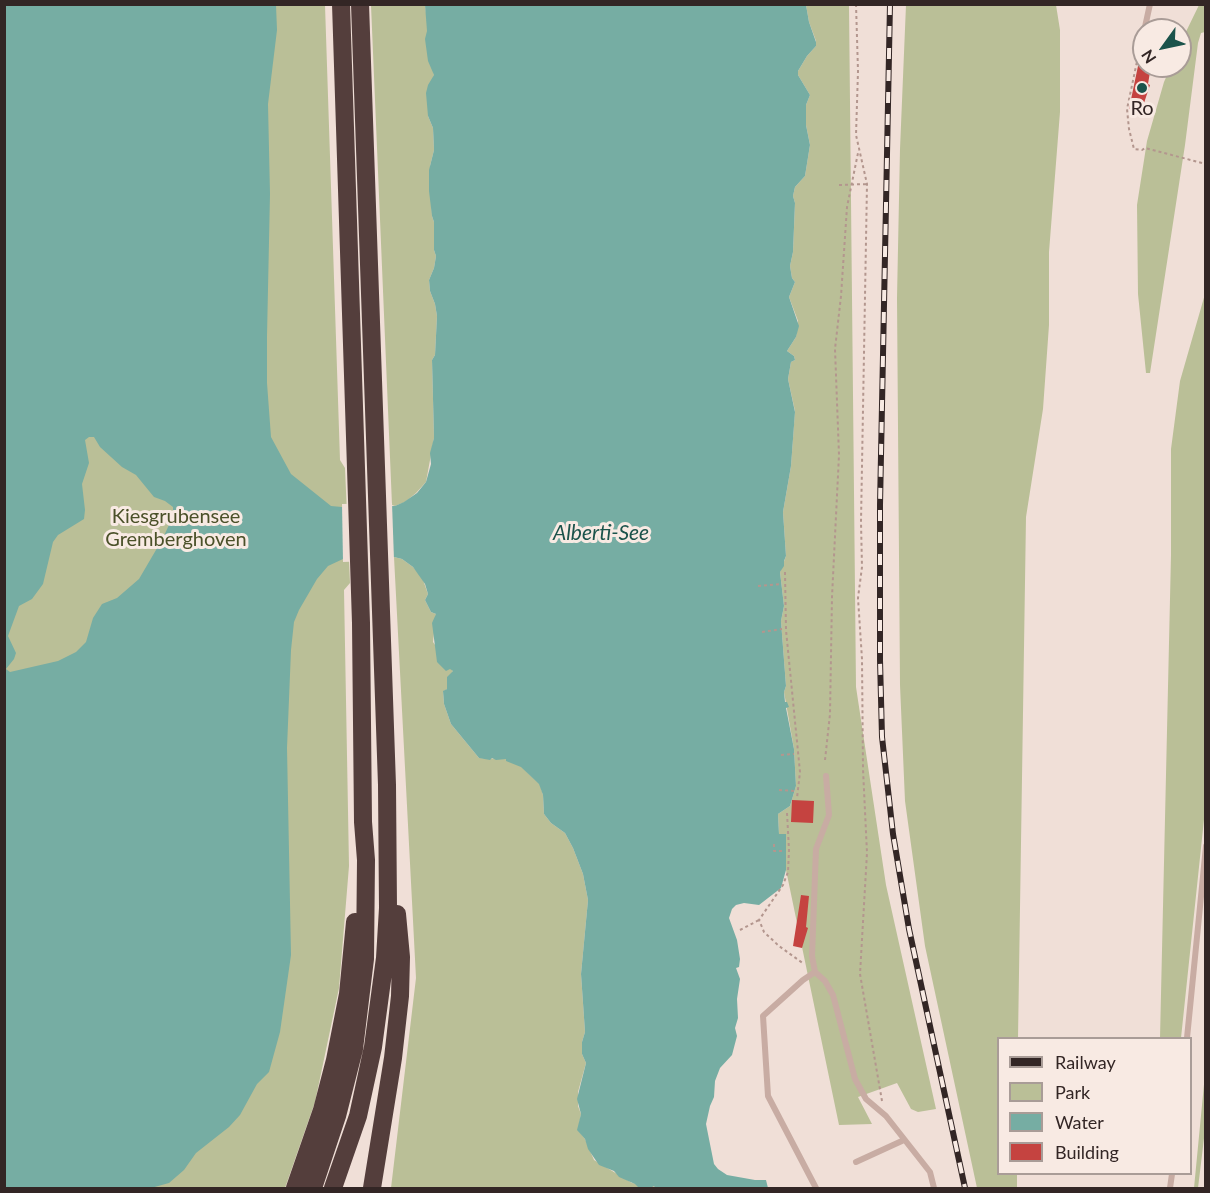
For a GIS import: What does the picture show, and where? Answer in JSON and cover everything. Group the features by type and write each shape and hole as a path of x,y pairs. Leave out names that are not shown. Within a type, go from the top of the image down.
{"highway":[{"path":"313,1188 337,1116 354,1048 365,959 366,860 363,822 360,583 341,4"},
{"path":"333,1188 358,1116 373,1047 386,958 388,829 360,4"},
{"path":"295,1188 322,1110 342,1029 352,954 363,822"},
{"path":"372,1188 400,996 401,957 388,829"}],"lane":[{"path":"826,776 829,815 816,849 812,956 815,972 825,981 833,995 855,1079 866,1099 886,1116 930,1172 934,1188"},
{"path":"1187,1037 1206,846"},
{"path":"815,972 763,1016 768,1096 816,1188"},
{"path":"856,1162 904,1140"}],"path":[{"path":"856,4 858,71 856,135 867,184 862,567 858,598 862,659 863,769 867,853 860,974 886,1116"},
{"path":"1133,78 1127,109 1134,148 1142,150 1145,148 1206,164"},
{"path":"825,760 830,714 832,597 839,455 835,349 841,296 846,207 858,149"},
{"path":"839,185 867,184"},
{"path":"785,572 786,630 800,772 797,798"},
{"path":"758,586 781,584"},
{"path":"762,632 782,629"},
{"path":"781,755 794,754"},
{"path":"779,790 795,790"},
{"path":"740,930 759,920 783,885 788,872 787,813"},
{"path":"774,844 774,851 785,851"},
{"path":"759,920 764,932 779,946 815,972"}],"green space":[{"name":"Kiesgrubensee Gremberghoven","path":"5,5 325,5 340,460 345,468 350,583 344,590 349,866 339,988 315,1102 285,1188 5,1188"},
{"path":"371,5 425,5 434,75 428,116 433,128 434,150 430,166 436,256 429,280 437,316 435,355 432,360 434,438 426,482 405,502 395,506 392,505"},
{"path":"806,5 849,5 856,687 886,885 936,1109 918,1112 911,1109 897,1083 858,1097 872,1124 839,1125 786,870 786,834 779,834 778,814 790,806 796,786 794,749 784,692 786,686 781,621 784,606 780,572 786,556 783,512 791,466 795,411 788,379 791,362 795,360 794,356 787,351 796,337 798,321 789,297 795,282 790,266 793,252 795,203 793,196 795,187 805,176 810,145 806,125 806,105 810,95 798,71 816,46"},
{"path":"906,5 1056,5 1060,30 1060,112 1049,252 1049,325 1043,409 1026,517 1018,1037 997,1037 997,1175 1017,1175 1017,1188 977,1188 925,946 905,801 900,685 897,298"},
{"path":"1199,5 1205,5 1205,32 1201,33 1198,43 1185,145 1150,373 1146,373 1138,294 1137,205 1147,141 1164,82 1166,78 1192,78 1192,19"},
{"path":"1205,294 1205,810 1181,1037 1160,1037 1171,555 1171,449 1180,381"},
{"path":"394,557 402,559 422,577 428,594 425,600 431,612 436,614 433,642 453,671 448,680 447,689 443,692 444,704 451,724 479,758 506,759 521,766 540,784 544,814 551,823 565,833 573,848 583,874 588,900 581,974 585,1032 582,1054 586,1063 578,1092 578,1106 581,1114 578,1130 585,1139 594,1160 632,1183 657,1188 391,1188 416,978"},
{"path":"1205,1074 1205,1130 1198,1188 1194,1188"}],"water":[{"name":"Alberti-See","path":"5,5 276,5 277,30 268,104 270,194 267,383 271,437 291,474 331,506 342,507 395,506 404,502 417,493 426,482 431,464 430,453 434,438 432,360 435,355 437,316 429,280 436,256 429,191 429,170 434,150 433,128 428,116 426,93 434,75 428,61 425,39 427,31 425,5 806,5 816,46 798,71 810,95 806,105 806,125 810,145 805,176 795,187 793,196 795,203 793,252 790,266 795,282 789,297 799,326 796,337 787,351 794,356 795,360 791,362 788,379 795,412 791,466 783,512 786,556 780,572 784,606 781,621 786,686 784,692 785,702 789,707 786,708 794,749 796,786 790,806 778,814 779,834 786,834 786,870 781,888 759,905 744,903 736,905 729,918 737,940 740,959 739,967 736,968 740,979 737,999 738,1018 735,1028 737,1036 732,1055 720,1068 715,1081 714,1097 706,1124 714,1164 718,1169 727,1175 766,1180 768,1188 657,1188 653,1186 652,1188 639,1188 619,1177 614,1171 599,1165 588,1149 585,1139 577,1130 581,1114 577,1099 586,1063 582,1054 585,1032 581,974 588,900 583,874 565,833 551,823 544,814 543,795 539,784 521,767 506,759 479,758 451,724 444,704 443,691 447,689 447,677 453,671 450,669 446,671 437,662 432,623 436,614 431,612 425,600 428,594 425,584 413,567 402,559 394,557 343,559 328,566 317,579 294,622 287,748 291,955 280,1032 269,1072 257,1084 240,1115 229,1127 196,1153 184,1170 169,1183 151,1188 5,1188","holes":["94,437 100,447 122,467 136,475 154,497 173,507 173,516 139,579 117,598 102,604 93,618 86,642 76,652 58,661 10,672 6,669 16,653 8,636 19,606 32,599 43,584 53,542 58,535 84,519 82,484 89,463 85,440"]}],"pier":[{"path":"392,503 394,560 343,562 342,504"}],"building":[{"path":"1135,78 1149,78 1148,84 1150,85 1141,112 1129,109"},
{"path":"792,800 814,801 813,823 791,822"},
{"path":"801,895 809,896 806,927 808,928 802,948 793,946"}],"railway":[{"path":"890,4 880,505 882,737 893,834 909,929 965,1188"}],"place":[{"name":"Ro","path":"1142,88"}]}
